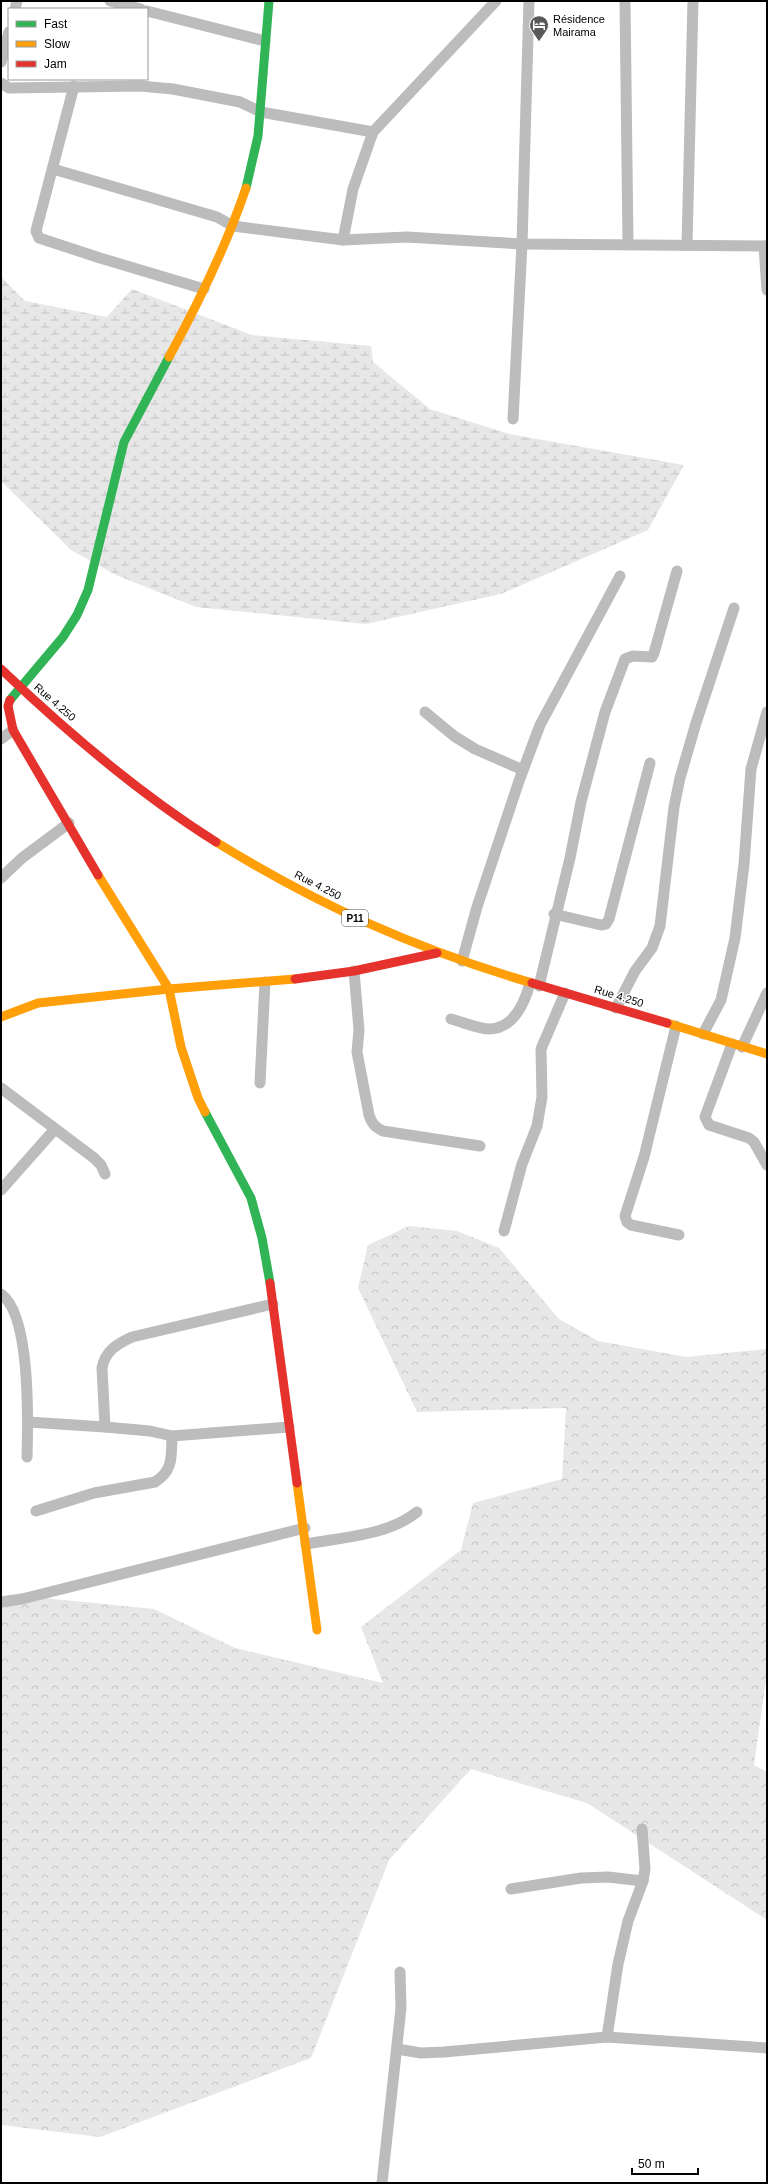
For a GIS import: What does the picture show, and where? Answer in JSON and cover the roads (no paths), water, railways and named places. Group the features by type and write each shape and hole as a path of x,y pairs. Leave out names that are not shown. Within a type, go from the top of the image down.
{"street":[{"path":"110,1 137,8"},
{"path":"269,1 258,136 250,172 232,226 204,289 124,442 88,590 77,615 63,637 21,689 11,696 5,718 69,822 120,911 145,948 169,989 181,1047 198,1098 251,1198 262,1238 274,1304 289,1427 305,1528 316,1630"},
{"path":"343,240 353,189 373,132 496,1"},
{"path":"512,419 522,244 529,1"},
{"path":"625,1 628,244"},
{"path":"687,245 693,1"},
{"path":"148,11 265,41"},
{"path":"1,62 8,36"},
{"path":"1,83 9,88 140,86 173,89 240,102 260,112 373,132"},
{"path":"74,86 54,169 36,231 39,238 204,289"},
{"path":"54,169 217,217 232,226 343,240 407,237 522,244 765,246 767,290"},
{"path":"451,1019 490,1029 503,1025 516,1014 524,1003 534,984 570,858 581,802 605,712 625,659 633,656 652,657 677,570"},
{"path":"462,961 523,770 540,725 620,576"},
{"path":"616,1008 635,971 652,948 660,926 674,807 680,778 696,723 734,608"},
{"name":"Rue 4.250","path":"1,669 21,689 120,775 234,853 290,885 355,918 437,953 534,984 767,1054"},
{"path":"425,712 454,736 475,749 523,770"},
{"path":"703,1034 721,1000 735,938 744,864 751,769 767,712"},
{"path":"1,739 13,730"},
{"path":"554,914 601,925 606,924 609,919 650,763"},
{"path":"1,878 22,858 69,822"},
{"path":"1,1017 38,1003 169,989 264,982 354,971 437,953"},
{"path":"354,971 359,1030 357,1052 369,1115 375,1128 383,1131 480,1146"},
{"path":"260,1083 264,982"},
{"path":"504,1231 522,1164 537,1126 542,1097 541,1049 565,993"},
{"path":"767,993 737,1045 705,1117 709,1125 749,1138 754,1142 767,1165"},
{"path":"676,1026 644,1157 625,1216 627,1222 631,1225 679,1235"},
{"path":"1,1088 94,1158 101,1165 105,1174"},
{"path":"1,1190 55,1129"},
{"path":"1,1294 9,1303 22,1346 28,1385 27,1457"},
{"path":"104,1426 102,1368 104,1360 116,1345 132,1337 274,1304"},
{"path":"28,1422 104,1426 150,1431 172,1436 289,1427"},
{"path":"36,1511 94,1493 156,1482 169,1470 172,1436"},
{"path":"306,1544 386,1530 405,1522 417,1512"},
{"path":"1,1602 22,1599 305,1528"},
{"path":"607,2037 618,1964 628,1921 643,1881 645,1863 642,1829"},
{"path":"511,1889 581,1878 608,1877 643,1881"},
{"path":"382,2183 401,2008 400,1972"},
{"path":"397,2049 421,2053 444,2052 607,2037 767,2048"}],"place":[{"name":"Résidence Mairama","path":"539,42"}]}
